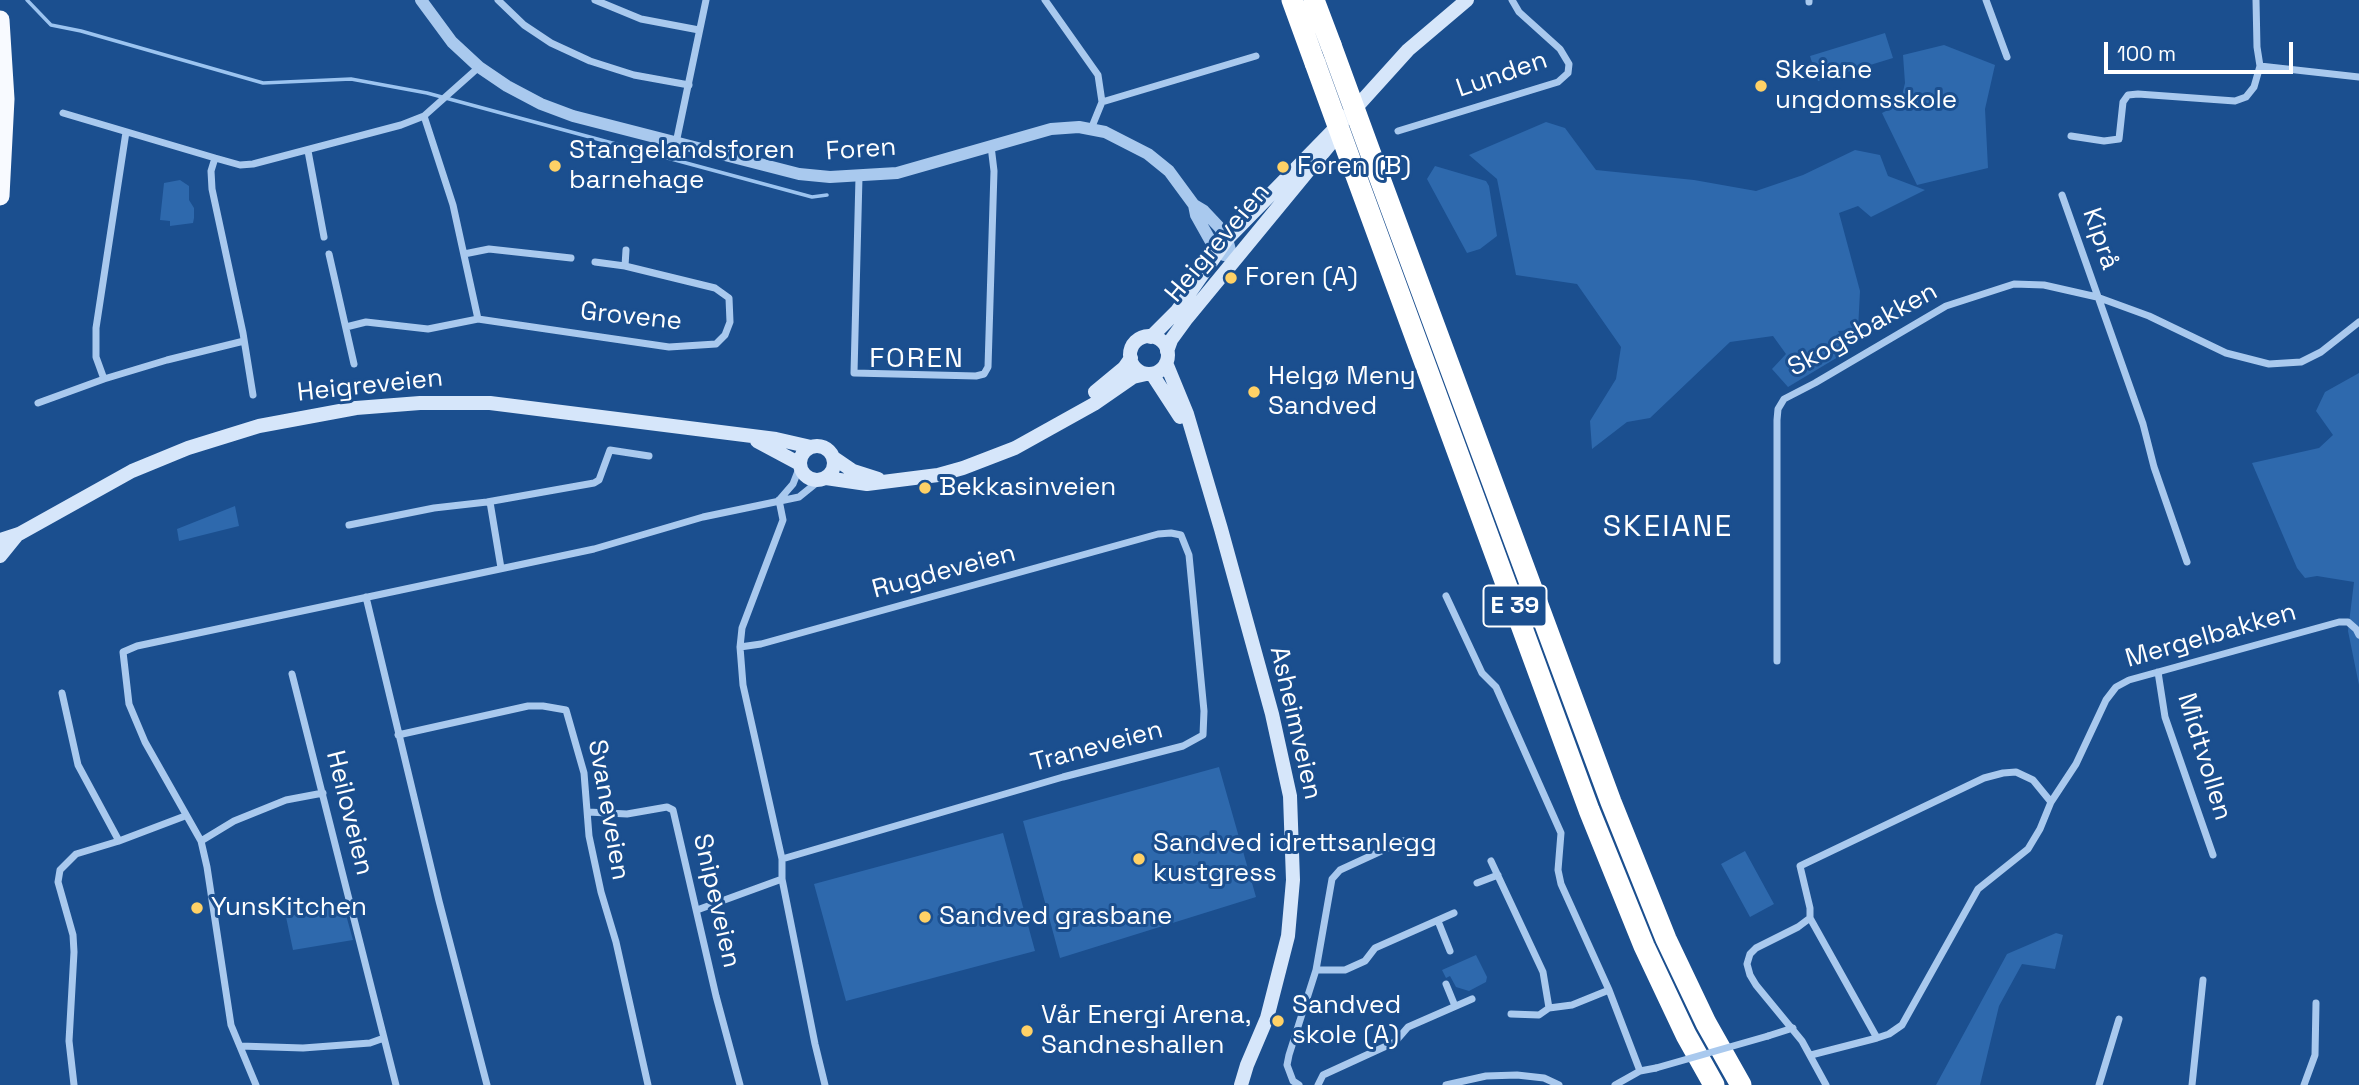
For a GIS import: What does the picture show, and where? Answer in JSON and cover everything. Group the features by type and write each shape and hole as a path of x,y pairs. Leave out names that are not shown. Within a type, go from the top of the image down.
{"highway":[{"name":"E 39","path":"1292,0 1588,810 1644,946 1686,1035 1714,1085"},
{"name":"E 39","path":"1314,0 1506,523 1626,839 1666,939 1706,1023 1741,1085"},
{"path":"0,196 5,99 1,28"}],"main road":[{"name":"Heigreveien","path":"1151,337 1177,311 1227,239 1408,50 1467,0"},
{"name":"Heigreveien","path":"1167,357 1177,331 1327,149 1361,102"},
{"path":"1151,337 1161,341 1167,357 1158,372 1149,374 1135,368 1130,358 1136,342 1151,337"},
{"name":"Asheimveien","path":"1167,357 1221,529 1275,724 1292,825 1293,880 1288,936 1267,1018 1241,1085"},
{"name":"Heigreveien","path":"1077,411 1091,395 1124,368 1130,358"},
{"name":"Heigreveien","path":"749,437 800,465 807,477 853,483 938,475 988,460 1045,433 1133,377 1149,374"},
{"name":"Asheimveien","path":"1149,374 1192,436"},
{"name":"Heigreveien","path":"0,540 19,534 105,484 188,447 259,426 345,409 420,402 490,403 825,447 834,458 853,471 883,480"},
{"path":"800,465 803,454 811,447"},
{"path":"823,479 834,467 834,458"},
{"name":"Heigreveien","path":"0,556 19,534"},
{"name":"Asheimveien","path":"1231,1085 1247,1065"}],"street":[{"name":"Foren","path":"421,0 452,42 479,67 507,86 552,108 676,144 799,174 859,177 897,173 991,145 1066,127 1091,129 1119,137 1147,154 1169,172 1194,205 1204,211 1227,239 1233,261"},
{"path":"498,0 524,25 551,43 590,61 634,75 689,85"},
{"path":"595,0 641,19 699,30"},
{"path":"676,144 706,0"},
{"name":"Lunden","path":"1398,131 1558,82 1568,73 1569,64 1560,49 1519,12 1512,0"},
{"path":"1986,0 2007,57"},
{"path":"2071,136 2104,141 2119,139 2123,102 2128,95 2235,101 2246,97 2254,87 2260,66 2256,0"},
{"path":"1048,1 1098,75 1102,102 1091,129"},
{"path":"1102,102 1256,55"},
{"path":"2260,66 2359,77"},
{"path":"63,113 240,165 253,164 401,125 424,116 479,67"},
{"path":"424,116 453,205 478,319"},
{"path":"104,379 96,357 96,328 126,132"},
{"path":"859,177 854,373 976,376 984,374 988,367 994,171 991,145"},
{"path":"308,151 324,237"},
{"path":"215,158 211,171 212,189 253,395"},
{"name":"Kiprå","path":"2062,195 2098,297"},
{"name":"Foren","path":"1194,205 1196,215 1218,251 1233,261"},
{"path":"464,254 489,249 571,258"},
{"path":"625,266 626,250"},
{"path":"329,254 354,363"},
{"name":"Grovene","path":"346,327 366,322 428,328 478,319 669,347 716,344 725,335 730,322 729,298 715,288 625,266 595,262"},
{"name":"Skogsbakken","path":"1777,661 1777,420 1784,399 1946,306 2014,284 2030,283 2098,297 2149,316 2226,353 2269,364 2301,362 2321,352 2359,322"},
{"path":"2098,297 2143,424 2154,467 2187,562"},
{"path":"38,403 167,360 244,341"},
{"path":"349,525 434,508 490,502 594,484 599,480 610,450 649,456"},
{"path":"779,500 793,484 800,465"},
{"path":"257,1085 231,1025 201,841 145,742 129,704 122,652 137,646 594,548 703,517 799,497 823,479"},
{"path":"779,500 783,520 742,628 740,647 743,685 782,859 782,879 825,1085"},
{"path":"490,502 501,568"},
{"name":"Rugdeveien","path":"740,647 761,644 1158,534"},
{"name":"Traneveien","path":"782,859 1063,777 1183,746 1203,735 1204,711 1189,555 1181,535 1158,534"},
{"path":"1446,596 1482,673 1496,687 1561,833 1558,870 1561,884 1609,990 1640,1071"},
{"path":"366,597 398,735 487,1085"},
{"name":"Mergelbakken","path":"1811,1055 1877,1038 1902,1025 1978,888 2028,849 2052,802 2076,764 2106,700 2116,687 2129,680 2339,622 2348,622 2359,635"},
{"name":"Midtvollen","path":"2158,672 2165,717 2213,855"},
{"name":"Heiloveien","path":"292,674 396,1085"},
{"path":"62,692 78,765 119,841"},
{"name":"Svaneveien","path":"398,735 528,706 566,710 584,773 589,836 601,892 616,942 648,1085"},
{"path":"1877,1038 1810,918 1800,866 1984,778 2003,773 2016,772 2033,780 2052,802"},
{"path":"201,841 234,821 276,804 323,793"},
{"name":"Snipeveien","path":"588,812 626,814 667,807 673,810 716,996 740,1085"},
{"path":"74,1085 68,1041 73,935 58,882 60,870 76,854 185,816"},
{"path":"1299,1085 1293,1081 1287,1065 1316,971 1332,879 1340,870 1403,841"},
{"path":"1491,861 1543,972 1549,1008"},
{"path":"1477,883 1498,875"},
{"path":"697,910 782,879"},
{"path":"1316,971 1345,970 1365,961 1376,948 1454,913"},
{"path":"1810,918 1756,948 1750,954 1747,964 1756,985 1793,1028 1826,1085"},
{"path":"1438,921 1450,951"},
{"path":"2192,1085 2203,981"},
{"path":"1446,984 1455,1006"},
{"path":"1511,1014 1539,1015 1549,1008 1572,1005 1609,990"},
{"path":"1318,1085 1323,1075 1395,1042 1408,1027 1472,999"},
{"path":"2304,1085 2315,1055 2316,1003"},
{"path":"2099,1085 2119,1019"},
{"path":"1615,1085 1640,1071 1793,1028"},
{"path":"240,1046 303,1048 370,1043 384,1038"},
{"path":"1446,1085 1486,1076 1517,1075 1544,1078 1559,1085"}],"shaded area":[{"path":"1885,33 1893,58 1818,81 1810,56"},
{"path":"1944,45 1995,65 1985,109 1988,168 1917,185 1882,113 1900,104 1905,83 1903,55"},
{"path":"1546,122 1565,128 1596,170 1694,180 1756,191 1803,175 1855,150 1880,155 1888,176 1925,190 1871,217 1858,206 1839,213 1860,291 1858,330 1838,331 1848,351 1788,387 1772,369 1786,354 1773,336 1730,342 1650,418 1627,422 1592,449 1590,421 1616,379 1621,347 1577,284 1516,275 1497,179 1469,155"},
{"path":"1435,166 1486,181 1489,186 1497,236 1480,249 1467,253 1427,179"},
{"path":"180,180 189,186 189,200 194,208 193,223 170,226 170,221 160,220 164,183"},
{"path":"2359,373 2359,685 2348,631 2354,582 2317,576 2305,578 2297,568 2252,463 2319,448 2333,435 2316,411 2325,392"},
{"path":"235,506 239,526 179,541 177,529"},
{"name":"Sandved idrettsanlegg kustgress","path":"1219,767 1256,897 1060,958 1023,821"},
{"name":"Sandved grasbane","path":"1003,833 1035,951 846,1001 814,884"},
{"path":"1745,851 1774,904 1750,917 1721,864"},
{"path":"343,904 353,940 293,950 286,917"},
{"path":"2056,933 2063,935 2055,969 2022,964 1999,1006 1980,1085 1936,1085 2007,954"},
{"path":"1476,955 1487,977 1486,982 1469,991 1456,987 1450,976 1446,978 1442,970"}],"waterway":[{"path":"27,0 51,25 81,31 263,83 351,79 427,93 812,197 827,195"}],"place":[{"name":"Skeiane ungdomsskole","path":"1761,86"},
{"name":"Stangelandsforen barnehage","path":"555,166"},
{"name":"Foren (B)","path":"1283,167"},
{"name":"Foren (A)","path":"1231,278"},
{"name":"Helgø Meny Sandved","path":"1254,392"},
{"name":"Bekkasinveien","path":"925,488"},
{"name":"Sandved idrettsanlegg kustgress","path":"1139,859"},
{"name":"YunsKitchen","path":"197,908"},
{"name":"Sandved grasbane","path":"925,917"},
{"name":"Sandved skole (A)","path":"1278,1021"},
{"name":"Vår Energi Arena, Sandneshallen","path":"1027,1031"}],"district":[{"name":"FOREN","path":"917,359"},
{"name":"SKEIANE","path":"1668,528"}]}
